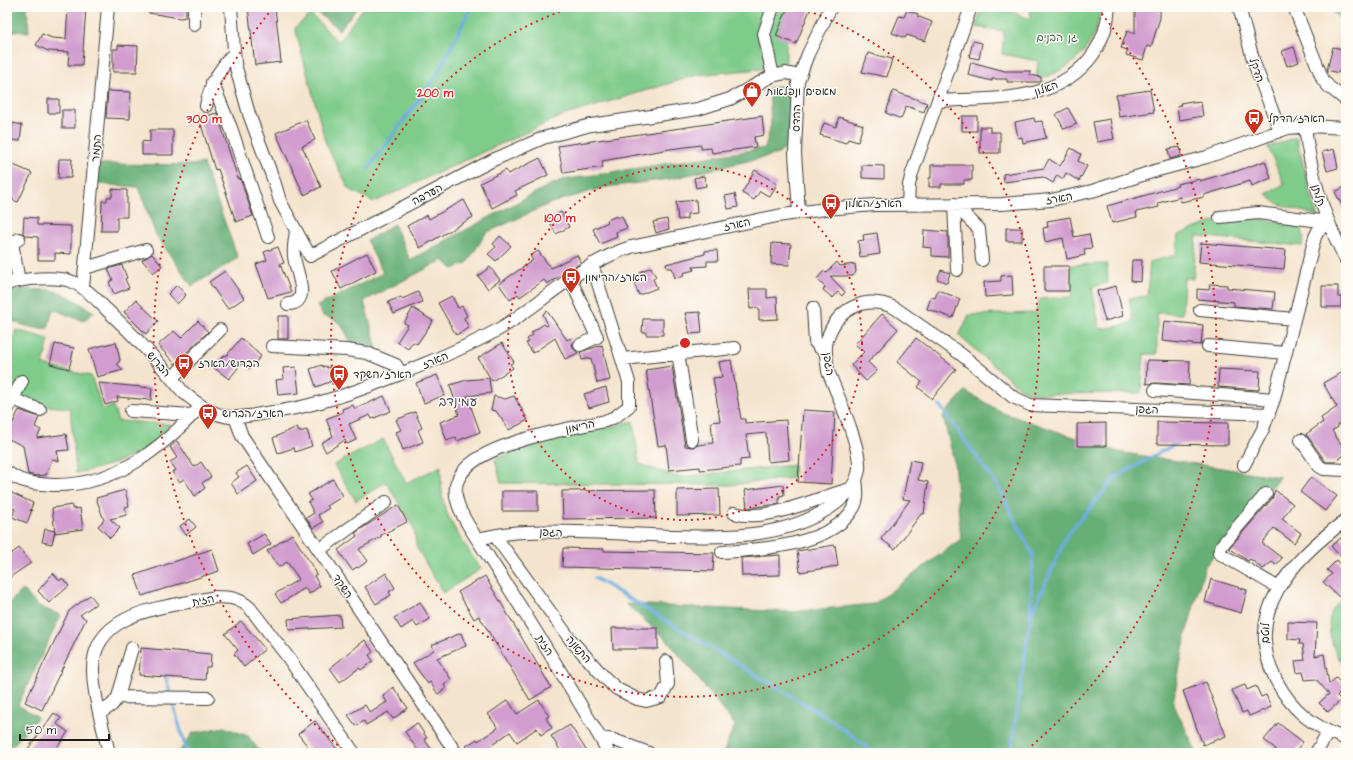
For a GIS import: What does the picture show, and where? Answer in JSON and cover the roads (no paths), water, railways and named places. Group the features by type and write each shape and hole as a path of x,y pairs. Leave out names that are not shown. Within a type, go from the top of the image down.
{"street":[{"name":"התמר","path":"83,288 108,7"},
{"path":"194,7 194,25"},
{"name":"הערבה","path":"231,7 234,53 238,77 249,114 280,201 310,256 499,157 530,143 591,125 680,112 715,104 736,96 772,76 786,73 800,76"},
{"path":"772,76 764,34 773,7"},
{"name":"ההדס","path":"799,212 795,153 798,81 808,54 831,7"},
{"path":"908,204 910,179 971,7"},
{"name":"האלון","path":"938,101 1031,94 1064,82 1089,60 1098,46 1105,32 1109,7"},
{"name":"הדקל","path":"1239,7 1254,63 1280,131"},
{"path":"1294,7 1323,80 1329,87 1346,100"},
{"path":"206,106 208,91 212,82 221,67 234,53"},
{"path":"212,82 231,128 268,237"},
{"name":"הארז","path":"201,406 219,415 235,417 281,411 343,396 401,374 462,348 502,328 570,278 592,264 611,254 631,247 799,212 858,206 1021,203 1071,197 1207,157 1280,131 1305,126 1346,128"},
{"name":"תלתן","path":"1305,126 1315,179 1328,222 1346,260"},
{"path":"958,204 966,216 979,228 982,260"},
{"path":"957,270 958,204"},
{"path":"1220,217 1258,213 1328,222"},
{"path":"1244,465 1269,414 1274,399 1315,237 1318,231 1328,222"},
{"path":"288,304 295,304 300,300 302,294 302,288 294,256 296,231"},
{"path":"19,239 12,243 19,281"},
{"path":"85,268 146,250"},
{"name":"הרימון","path":"477,539 465,520 455,495 456,483 462,472 471,463 504,446 541,435 605,421 624,412 629,406 631,390 592,264"},
{"path":"570,278 597,338 580,345"},
{"name":"הברוש","path":"7,284 19,281 60,279 70,281 83,288 126,328 183,392 201,406"},
{"name":"הגפן","path":"477,539 524,532 743,536 783,528 809,520 840,500 854,484 859,468 857,452 828,371 826,349 831,330 840,317 861,303 877,301 895,308 962,354 1013,397 1030,405 1269,414"},
{"path":"813,308 815,342 820,348 826,349"},
{"path":"1200,310 1294,319"},
{"path":"172,378 220,330"},
{"path":"272,346 347,350 367,353 396,365 401,374"},
{"path":"1208,346 1286,353"},
{"path":"622,359 735,348"},
{"path":"678,353 692,440"},
{"path":"7,410 22,381"},
{"path":"1154,390 1274,399"},
{"path":"13,398 40,410"},
{"path":"7,472 24,481 38,484 60,485 98,480 114,474 146,457 174,434 201,406"},
{"path":"131,411 192,415"},
{"name":"השקד","path":"235,417 242,436 456,753"},
{"path":"1301,440 1319,466 1324,469 1346,470"},
{"path":"722,552 784,545 815,536 835,526 847,517 855,506 858,494 854,484 771,514 751,516 734,513"},
{"path":"1266,494 1222,545 1219,553 1279,588"},
{"path":"319,550 386,502"},
{"name":"לוטם","path":"1346,520 1304,556 1279,588 1269,606 1265,622 1264,640 1268,661 1279,686 1292,705 1305,718 1328,732 1346,740"},
{"name":"התאנה","path":"495,536 570,639 616,689 627,696 646,701 662,697 668,684 666,661"},
{"name":"הזית","path":"477,539 546,646 609,753"},
{"name":"הזית","path":"109,753 94,685 93,664 95,652 105,634 122,620 138,614 215,597 226,597 244,603 250,608 287,656 354,753"},
{"path":"100,713 112,705 118,697 132,648"},
{"path":"118,697 208,698"},
{"path":"1316,753 1328,732"},
{"path":"600,738 614,740 649,753"}],"waterway":[{"path":"368,169 437,75 471,7"},
{"path":"940,406 998,486 1033,555 1030,616"},
{"path":"1011,753 1030,618 1067,535 1116,477 1177,443"},
{"path":"595,578 828,718 875,753"},
{"path":"166,678 187,753"}],"place":[{"name":"מאפים ונפלאות","path":"752,108"},
{"name":"הארז/הדקל","path":"1254,135"},
{"name":"הארז/האלון","path":"831,220"},
{"name":"הארז/הרימון","path":"571,294"},
{"name":"הברוש/הארז","path":"184,380"},
{"name":"הארז/השקד","path":"339,391"},
{"name":"הארז/הברוש","path":"208,430"}],"district":[{"name":"עמינדב","path":"458,401"}],"park label":[{"name":"גן הבנים","path":"1057,37"}]}
